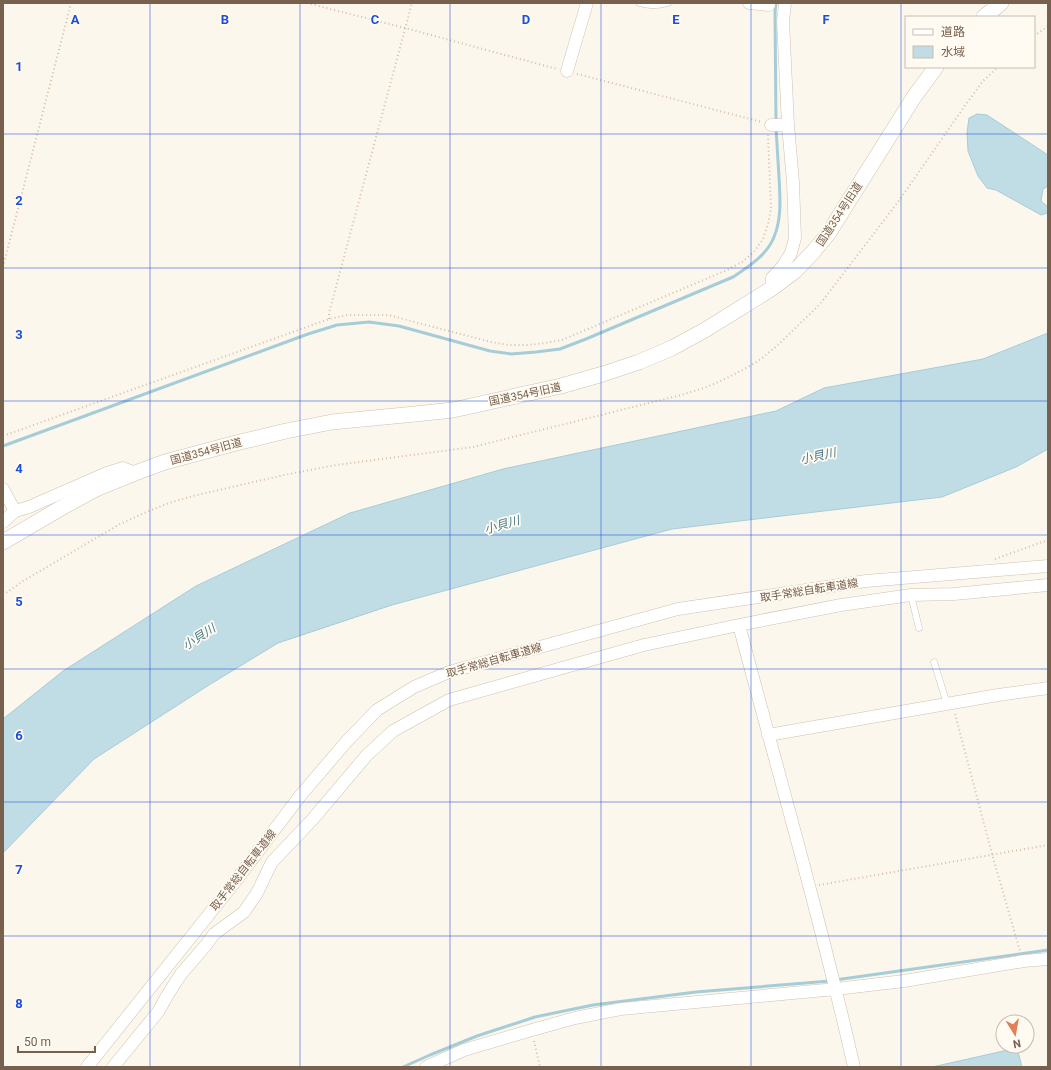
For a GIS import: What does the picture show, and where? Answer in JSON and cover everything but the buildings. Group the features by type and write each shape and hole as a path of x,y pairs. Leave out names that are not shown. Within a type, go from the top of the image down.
{"street":[{"path":"567,71 587,3"},
{"path":"749,3 778,6 783,21 777,124 793,182 795,238 791,253 783,266 772,278 771,289"},
{"path":"985,16 1002,3"},
{"name":"国道354号旧道","path":"3,542 23,529 98,488 165,462 236,442 332,422 453,410 561,386 603,374 672,348 705,330 771,289 796,271 828,234 914,97 935,68"},
{"path":"3,522 15,511 29,507 107,473 123,468 135,473"},
{"path":"3,489 15,511"},
{"name":"取手常総自転車道線","path":"87,1067 234,883 300,796 347,741 377,710 414,687 449,672 678,610 866,581 1048,566"},
{"path":"113,1067 124,1061 182,974 214,934 244,912 257,893 272,862 312,820 366,755 393,731 449,700 644,645 841,605 911,595 954,594 1048,585"},
{"path":"739,625 810,887 854,1067"},
{"path":"768,735 998,695 1048,688"},
{"path":"426,1067 464,1050 575,1018 621,1009 836,989 904,981 1024,961 1048,959"}],"lane":[{"path":"639,3 647,5 661,5 668,3"},
{"path":"911,595 919,628"},
{"path":"934,662 949,704"}],"path":[{"path":"3,267 71,3"},
{"path":"3,436 329,319 347,315 388,315 491,342 509,345 528,345 562,340 727,270 742,262 754,252 763,239 771,209 777,124 307,3"},
{"path":"329,319 331,305 412,3"},
{"path":"1035,35 1048,26"},
{"path":"993,560 1048,540"},
{"path":"949,704 1024,961"},
{"path":"810,887 1048,844"},
{"path":"532,1030 540,1067"}],"water":[{"path":"977,114 987,115 1048,155 1048,186 1043,189 1041,201 1048,207 1047,213 1041,215 996,190 987,188 978,176 968,151 967,133 969,118"},
{"name":"小貝川","path":"1048,333 1048,449 1016,467 942,497 672,529 392,605 278,643 209,685 94,759 3,853 3,719 63,671 196,586 350,513 503,469 776,411 824,388 983,359"},
{"path":"995,1053 1019,1054 1022,1067 932,1067"}],"waterway":[{"path":"776,3 776,122"},
{"path":"3,446 308,334 337,325 369,322 399,326 490,351 511,354 560,349 586,339 733,277 751,265 762,255 771,243 777,230 780,207 776,128"},
{"path":"835,980 1048,950"},
{"path":"403,1067 477,1036 535,1017 593,1005 696,992 830,981"}]}
